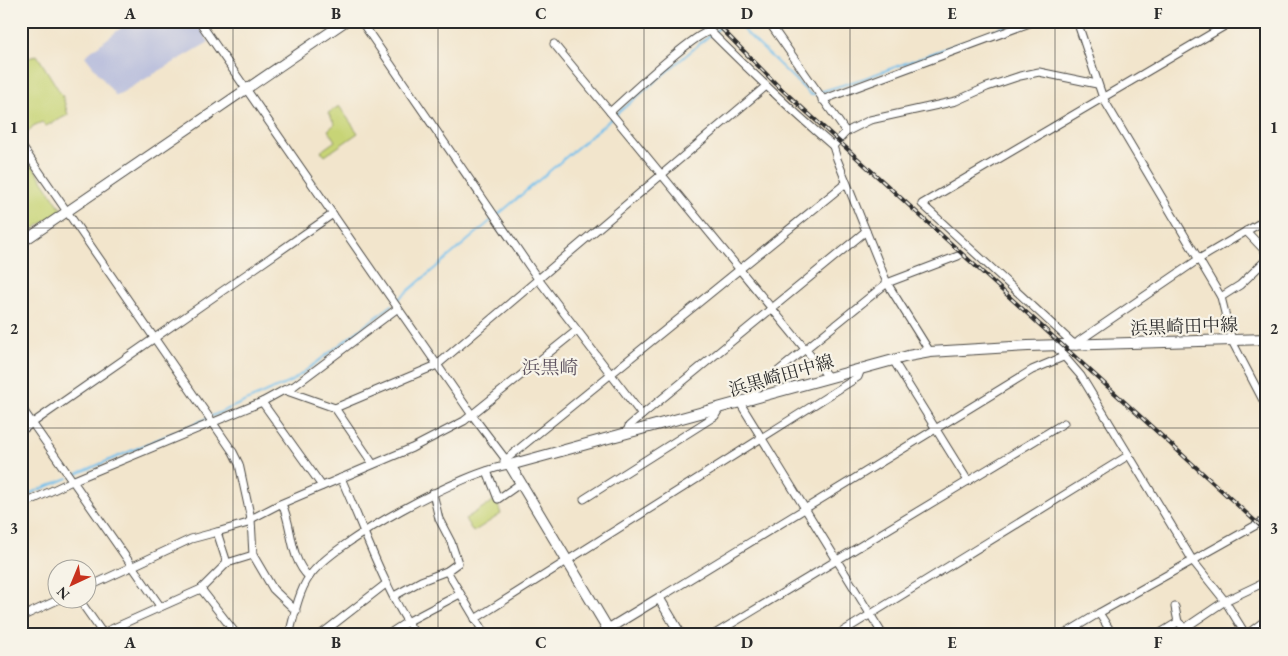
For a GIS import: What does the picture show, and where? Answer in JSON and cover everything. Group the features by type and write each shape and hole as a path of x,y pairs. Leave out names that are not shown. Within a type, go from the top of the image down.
{"main road":[{"name":"浜黒崎田中線","path":"507,463 626,434 893,360 930,352 1028,346 1056,347 1267,340"},
{"path":"507,463 568,562 604,632"}],"street":[{"path":"199,21 245,90 507,463"},
{"path":"361,21 538,279 642,415"},
{"path":"768,21 846,132"},
{"path":"822,100 1035,21"},
{"path":"1076,21 1103,98 1221,297 1232,341 1267,408"},
{"path":"1233,21 922,204 1076,346 1079,341 1199,259 1267,219"},
{"path":"21,243 340,23"},
{"path":"610,112 676,54 704,32 710,31 765,87 786,103 832,146 887,283 930,352"},
{"path":"554,44 829,378"},
{"path":"832,146 846,132 870,120 956,101 995,84 1040,72 1097,84"},
{"path":"335,408 438,365 765,87"},
{"path":"21,144 233,452 239,464 251,519 253,555 273,590 296,611"},
{"path":"288,635 309,577 321,562 364,533 433,493 456,482 507,463 610,374 846,182"},
{"path":"21,431 333,214"},
{"path":"626,434 629,426 642,415 866,231"},
{"path":"1246,231 1267,253"},
{"path":"752,400 751,393 887,283 958,256"},
{"path":"1221,297 1240,285 1267,259"},
{"path":"21,503 28,502 72,481 262,402 294,386 398,308"},
{"path":"98,583 191,539 248,523 251,519 282,504 412,448 472,415 576,331"},
{"path":"1056,347 1081,376 1193,561 1225,601 1246,635 1267,619"},
{"path":"604,632 1032,370 1063,357"},
{"path":"893,360 968,481"},
{"path":"475,619 858,377 861,369"},
{"path":"284,390 335,408 373,464"},
{"path":"262,402 322,486"},
{"path":"740,403 835,560 883,635"},
{"path":"21,407 160,606"},
{"path":"584,499 716,416 718,409"},
{"path":"713,635 1064,423"},
{"path":"837,635 1129,455"},
{"path":"487,471 498,499 521,483"},
{"path":"341,478 387,582 407,622 416,635"},
{"path":"394,596 421,581 447,571 458,563 451,542 438,519 433,493"},
{"path":"282,504 287,513 296,557 302,571 309,577"},
{"path":"1063,635 1267,519"},
{"path":"217,532 227,563"},
{"path":"85,608 102,634 201,589 227,563 253,555"},
{"path":"447,571 485,635"},
{"path":"1175,607 1178,622 1185,628 1225,601 1267,581"},
{"path":"320,635 387,582"},
{"path":"201,589 237,635"},
{"path":"387,635 407,622 460,594"},
{"path":"659,598 676,633"},
{"path":"21,617 48,604"},
{"path":"1099,613 1113,635"},
{"path":"1157,635 1178,622"}],"shaded area":[{"path":"130,21 195,21 209,42 116,96 85,56"}],"green space":[{"path":"37,55 63,97 68,115 46,126 42,122 33,126 21,141 21,61"},
{"path":"339,106 358,133 325,156 321,151 335,141 328,130 335,124 328,113"},
{"path":"21,148 62,210 21,237"},
{"path":"496,499 501,514 473,532 465,519"}],"waterway":[{"path":"714,32 728,21"},
{"path":"734,21 811,95 815,94"},
{"path":"820,92 865,78 1020,21"},
{"path":"395,302 710,35"},
{"path":"212,416 292,381 392,305"},
{"path":"72,476 208,418"},
{"path":"21,497 68,478"}],"railway":[{"path":"714,21 776,84 1267,532"}],"district":[{"name":"浜黒崎","path":"550,367"}]}
